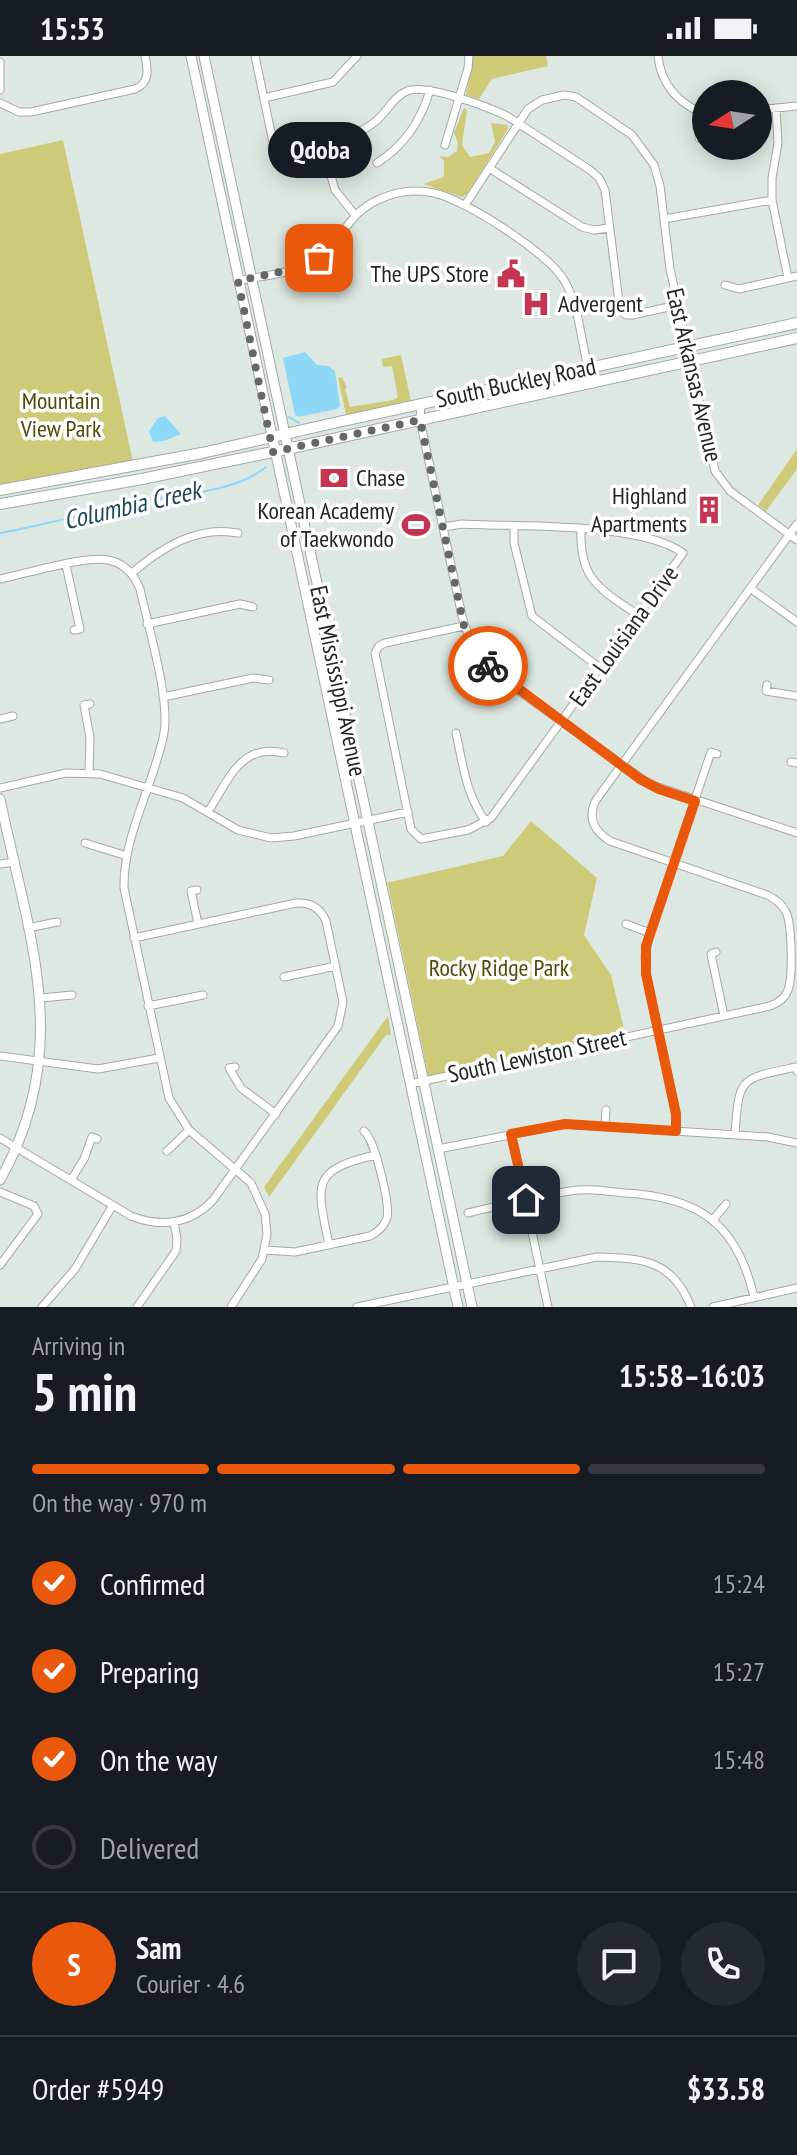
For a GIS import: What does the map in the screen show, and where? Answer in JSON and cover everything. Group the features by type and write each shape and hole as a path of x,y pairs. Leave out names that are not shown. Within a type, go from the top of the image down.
{"main road":[{"name":"East Mississippi Avenue","path":"191,56 273,452 458,1307"},
{"name":"East Mississippi Avenue","path":"204,56 472,1307"},
{"name":"South Buckley Road","path":"0,490 144,465 797,323"},
{"path":"690,362 733,336"},
{"name":"South Buckley Road","path":"0,504 273,452 797,338"},
{"path":"647,371 687,347"},
{"path":"420,420 468,394"},
{"path":"0,799 41,998 40,1062 32,1104 17,1148 0,1180"}],"street":[{"path":"0,103 25,113 135,89 147,80 145,56"},
{"path":"255,56 277,148 288,151 344,139 365,129 404,92 419,88 492,109 518,123 599,178 605,190 620,310 632,315 678,305"},
{"path":"264,98 333,82 357,56"},
{"path":"445,145 469,56"},
{"path":"658,56 662,78 679,100 692,107"},
{"path":"0,62 0,90"},
{"path":"377,163 395,151 410,132 422,113 430,90"},
{"name":"East Arkansas Avenue","path":"465,205 532,105 564,95 576,97 623,127 640,143 654,165 660,186 678,305 710,457 719,478 730,491 797,540"},
{"path":"772,108 797,106"},
{"path":"725,285 739,289 792,277 772,200 778,143 776,108"},
{"path":"322,144 335,190 355,215"},
{"path":"489,168 582,227 594,230 609,228"},
{"path":"238,281 310,264 327,251 355,215 382,198 414,191 436,193 465,205 543,256 558,271 573,300 588,368"},
{"path":"664,219 772,200"},
{"path":"416,405 464,626 476,651 490,668 649,784 797,833"},
{"name":"East Louisiana Drive","path":"443,527 462,524 632,534 669,545 683,553 486,822"},
{"path":"793,990 785,905 767,895 610,841 595,828 592,818 593,806 621,765 797,524"},
{"path":"514,526 514,543 532,616 600,668"},
{"path":"581,529 581,546 589,576 598,587 639,616"},
{"path":"132,573 177,541 225,531 238,533"},
{"path":"0,579 102,559 115,562 132,573 140,589 163,697 164,732 127,856 124,888 169,1098 189,1130 237,1168 251,1183 263,1205 267,1226 265,1250 255,1274 231,1307"},
{"path":"66,565 80,629 74,630"},
{"path":"750,588 797,622"},
{"path":"147,624 240,604 253,607"},
{"path":"456,733 468,791 486,822 468,830 423,840 413,834 375,653 385,643 464,626"},
{"path":"163,697 253,678 269,680"},
{"path":"767,685 766,691 797,696"},
{"path":"89,772 90,738 84,705 90,704"},
{"path":"0,719 13,716"},
{"path":"208,812 245,758 271,749 284,753"},
{"path":"676,1131 676,1114 645,964 650,933 711,752 717,754"},
{"path":"0,788 66,773 89,772 183,798 238,830 271,838 408,812"},
{"path":"85,843 127,856"},
{"path":"0,864 13,862"},
{"path":"197,890 191,891 198,924"},
{"path":"0,1138 141,1220 174,1222 194,1216 208,1205 237,1168 338,1026 343,1002 326,921 315,906 296,903 134,938"},
{"path":"28,928 57,922"},
{"path":"626,924 650,933"},
{"path":"716,952 711,954 724,1016"},
{"path":"284,977 336,966"},
{"name":"South Lewiston Street","path":"410,1084 776,1004 793,990"},
{"path":"41,998 72,995"},
{"path":"148,1006 203,995"},
{"path":"0,1056 106,1068 159,1058"},
{"path":"235,1067 229,1068 237,1084 276,1114"},
{"path":"735,1134 742,1082 758,1075 796,1067 797,1071"},
{"path":"605,1126 606,1110"},
{"path":"438,1149 565,1124 735,1134 780,1138 797,1143"},
{"path":"167,1151 189,1130"},
{"path":"265,1250 285,1253 329,1245 370,1236 384,1226 387,1206 376,1155 371,1139 364,1131"},
{"path":"511,1134 548,1307"},
{"path":"71,1180 84,1159 92,1137 97,1139"},
{"path":"329,1245 320,1201 323,1182 329,1172 341,1164 376,1155"},
{"path":"468,1213 578,1190 653,1194 687,1203 713,1220 728,1235 741,1255 754,1297"},
{"path":"0,1192 34,1206 38,1214 0,1265"},
{"path":"713,1220 726,1204"},
{"path":"42,1307 75,1269 113,1205"},
{"path":"137,1307 176,1251 174,1222"},
{"path":"357,1307 597,1257 649,1262 673,1276 691,1307"},
{"path":"713,1307 797,1288"},
{"path":"407,1296 410,1307"}],"green space":[{"path":"473,56 546,56 548,66 492,79 479,99 466,95"},
{"path":"464,108 467,110 462,145 470,157 489,153 495,142 491,123 507,125 508,129 468,193 462,197 423,184 444,177 444,161 439,156 448,157 457,151 454,133"},
{"name":"Mountain View Park","path":"63,140 133,462 0,485 0,154"},
{"path":"401,355 412,406 347,419 338,378 342,377 347,388 350,407 393,400 398,397 392,366 383,367 382,359"},
{"path":"797,449 797,469 766,511 758,505"},
{"name":"Rocky Ridge Park","path":"531,821 597,878 584,935 611,975 626,1037 424,1081 427,1070 388,885 382,884 503,856"},
{"path":"388,1016 391,1035 386,1035 269,1197 264,1187"}],"water":[{"path":"305,352 317,365 328,366 335,371 340,406 298,417 295,415 283,358"},
{"path":"165,416 181,434 153,442 149,431 158,418"}],"waterway":[{"name":"Columbia Creek","path":"289,417 299,423"},
{"name":"Columbia Creek","path":"0,533 223,487 253,476 266,467"}],"way so far":[{"path":"319,258 294,269 238,281 273,452 420,420 464,626 476,651 488,666"}],"place":[{"name":"Qdoba","path":"319,258"},
{"name":"The UPS Store","path":"511,274"},
{"name":"Advergent","path":"536,304"},
{"name":"Chase","path":"334,478"},
{"name":"Highland Apartments","path":"709,510"},
{"name":"Korean Academy of Taekwondo","path":"416,525"}],"route":[{"path":"488,666 640,779 695,801 650,933 645,957 676,1114 676,1131 565,1124 511,1134 526,1200"}]}
